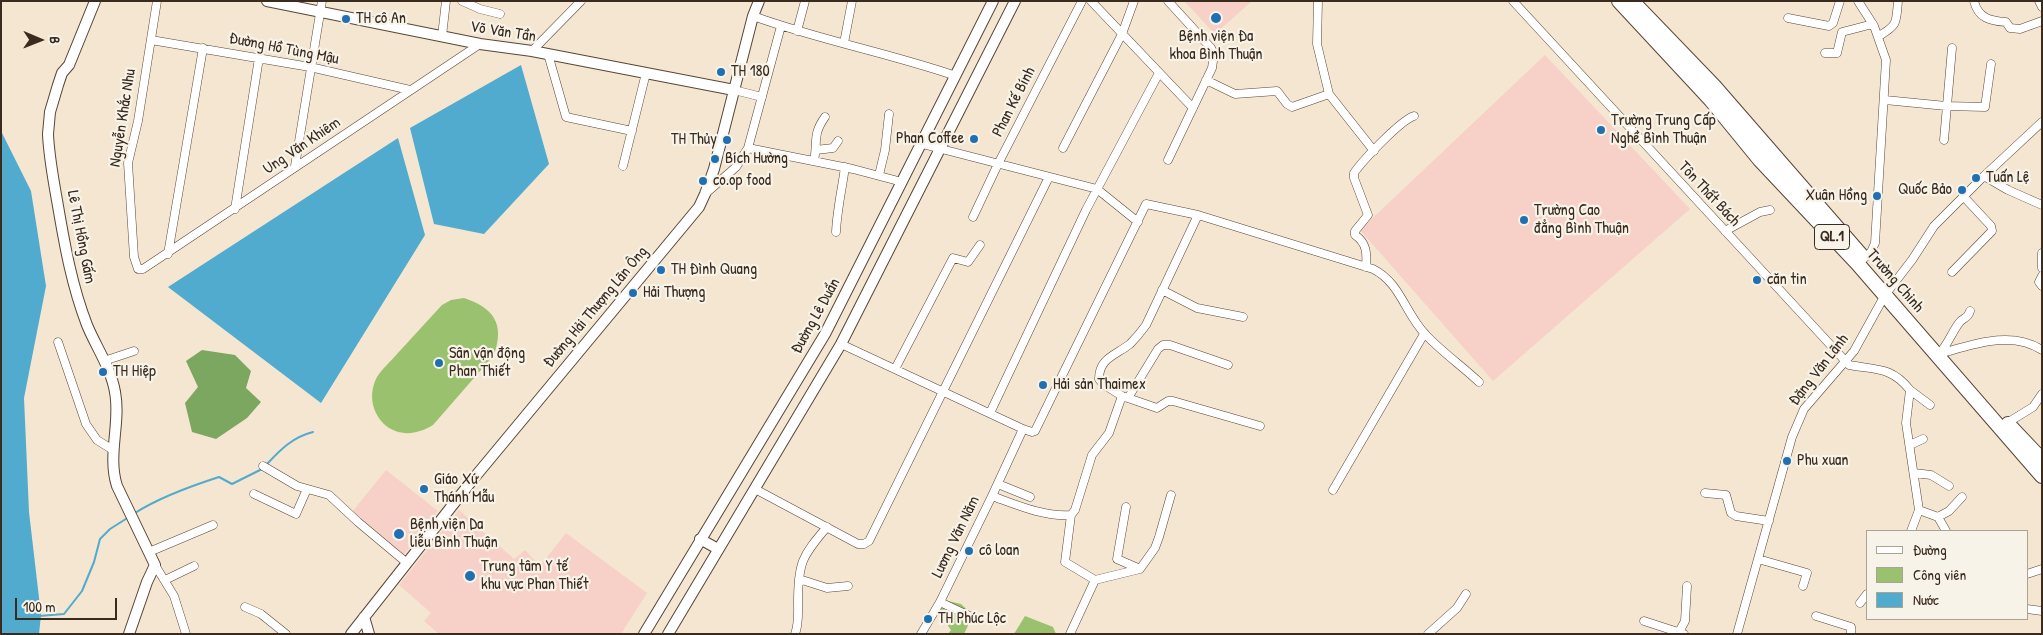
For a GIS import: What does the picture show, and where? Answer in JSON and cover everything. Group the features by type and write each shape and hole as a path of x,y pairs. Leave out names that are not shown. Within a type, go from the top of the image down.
{"highway":[{"name":"Trường Chinh","path":"1619,1 1705,94 1760,160 1861,261"},
{"name":"Trường Chinh","path":"1632,1 1714,86 2042,476"},
{"name":"Trường Chinh","path":"1888,293 1944,350 2007,423 2042,460"}],"street":[{"name":"Lê Thị Hồng Gấm","path":"95,1 69,64 62,74 58,85 50,112 48,134 70,275 87,325 112,380 117,404 113,475 155,565"},
{"name":"Nguyễn Khắc Nhu","path":"138,269 134,257 128,169 138,121 157,1"},
{"name":"Võ Văn Tần","path":"267,1 321,6 480,44 548,54 734,90"},
{"path":"442,36 446,1"},
{"path":"462,1 480,9 500,14"},
{"path":"532,52 581,1"},
{"name":"Đường Hải Thượng Lãn Ông","path":"351,634 503,443 693,215 706,194 720,148 753,16 759,1"},
{"path":"797,31 805,1"},
{"path":"844,44 852,1"},
{"name":"Đường Lê Duẩn","path":"644,634 825,334 993,1"},
{"name":"Đường Lê Duẩn","path":"668,634 841,344 1015,1"},
{"name":"Phan Kế Bính","path":"973,217 998,164 1082,1"},
{"path":"1090,1 1193,108"},
{"path":"1063,148 1122,34 1134,1"},
{"path":"1168,1 1211,48 1214,60 1168,160"},
{"path":"1318,1 1317,44 1330,94 1374,151"},
{"name":"Tôn Thất Bách","path":"1513,1 1845,361"},
{"path":"1832,25 1840,1"},
{"path":"1858,1 1879,36 1886,60 1875,244 1871,252 1861,261"},
{"path":"1879,36 1895,25 1898,1"},
{"path":"1974,1 1984,18 1994,22 2006,22 2013,29 2028,27 2042,21"},
{"path":"2039,1 2042,7"},
{"path":"295,166 321,6"},
{"path":"753,16 797,31 915,62 956,76"},
{"path":"1788,18 1832,25 1842,32 1873,24"},
{"path":"706,194 736,167 748,148 781,26"},
{"path":"1825,53 1838,52 1842,32"},
{"name":"Đường Hồ Tùng Mậu","path":"151,40 310,67 410,90"},
{"name":"Ung Văn Khiêm","path":"138,269 143,269 168,254 295,166 480,44"},
{"path":"168,254 203,48"},
{"path":"1944,140 1952,48"},
{"path":"548,54 566,116 632,131"},
{"path":"235,209 259,58"},
{"path":"1885,100 1946,106 1985,107 1991,64"},
{"path":"624,166 646,73"},
{"path":"990,413 1097,190 1159,73"},
{"path":"1206,80 1235,94 1277,91 1287,104 1292,107 1330,94"},
{"path":"734,90 762,97"},
{"path":"879,175 885,150 889,114"},
{"path":"1366,267 1367,252 1355,231 1368,215 1354,176 1358,167 1374,151 1407,120 1414,116"},
{"path":"814,161 816,132 825,117"},
{"name":"Đặng Văn Lãnh","path":"1737,634 1799,417 1812,398 1854,351 1888,293 1934,226 2042,122"},
{"path":"816,150 833,148 838,141"},
{"path":"922,144 1097,190 1138,222"},
{"path":"748,148 879,175 902,182"},
{"path":"836,232 837,208 841,197 845,168"},
{"path":"1984,176 2008,190 2042,205"},
{"path":"754,489 858,544 864,544 869,541 1049,177"},
{"path":"1952,272 1992,231 1991,226 1964,197"},
{"path":"825,334 841,344 1032,432 1037,429 1146,204 1198,215 1384,274 1394,285 1424,334 1479,382"},
{"path":"1725,230 1760,212 1770,210"},
{"path":"1198,215 1146,325 1128,345 1106,359 1102,364 1099,379 1103,384 1125,397 1156,408 1168,401 1173,401 1260,426"},
{"path":"895,369 953,258 968,262 980,245"},
{"path":"2042,253 2042,268"},
{"path":"2042,276 2039,282 2042,286"},
{"path":"1162,290 1197,308 1243,317"},
{"path":"1944,350 1960,322 1967,318 1970,311"},
{"path":"1333,490 1424,334"},
{"path":"1944,350 1989,342 2021,340 2042,350"},
{"path":"58,342 86,424 97,440 113,450"},
{"path":"1171,495 1157,543 1140,569 1095,580 1065,562 1071,516 1075,510 1092,455 1109,433 1125,397 1158,349 1163,345 1170,345 1228,365"},
{"path":"104,361 134,351"},
{"path":"1845,361 1849,365 1882,369 1902,381 1910,390 1930,405"},
{"path":"1910,390 1906,415 1919,510 1911,530"},
{"path":"2007,423 2033,407 2042,394"},
{"path":"992,496 1023,429"},
{"path":"1910,445 1923,439"},
{"path":"263,466 307,489 329,494 358,522 407,563"},
{"path":"1914,473 1931,475 1949,486"},
{"path":"998,484 1030,496"},
{"path":"254,494 296,514 307,489"},
{"path":"1706,493 1726,495 1731,513 1736,516 1769,521"},
{"name":"Lương Văn Năm","path":"922,634 940,602 992,496 1028,509 1061,516 1071,516"},
{"path":"1938,518 1949,511 1962,497"},
{"path":"1126,507 1117,559 1140,569"},
{"path":"1919,510 1938,518 1945,530"},
{"path":"150,552 213,525"},
{"path":"795,634 798,623 800,565 804,554 826,527"},
{"path":"700,539 718,549"},
{"path":"1758,559 1807,573 1803,586"},
{"path":"155,565 174,596 186,634"},
{"path":"129,634 155,565"},
{"path":"164,580 194,566"},
{"path":"2028,574 2042,570"},
{"path":"799,580 827,588 848,586"},
{"path":"1070,634 1095,580"},
{"path":"1644,621 1682,633 1686,615 1687,586"},
{"path":"1428,634 1457,608 1466,594"},
{"path":"1860,603 1866,595"},
{"path":"940,602 978,620"},
{"path":"246,607 261,614 286,634"},
{"path":"2028,609 2042,611"},
{"path":"1816,616 1851,627 1852,634"},
{"path":"364,617 369,634"}],"shaded area":[{"name":"Bệnh viện Đa khoa Bình Thuận","path":"1184,1 1252,1 1215,34"},
{"name":"Trường Cao đẳng Bình Thuận","path":"1545,55 1690,209 1493,381 1360,230"},
{"name":"Bệnh viện Da liễu Bình Thuận","path":"386,470 438,511 403,556 352,512"},
{"path":"459,510 514,559 525,550 540,566 566,533 647,593 621,634 439,634 424,621 431,613 399,585"}],"green space":[{"name":"Sân vận động Phan Thiết","path":"464,298 483,307 490,312 494,319 498,334 494,355 433,425 412,433 395,431 389,428 379,418 373,406 372,391 377,377 442,305 451,300"},
{"path":"202,350 235,355 251,371 246,388 261,402 247,418 216,439 192,432 185,403 198,387 186,361"},
{"path":"944,600 961,604 973,615 964,634 948,634 951,630 938,611"},
{"path":"1025,616 1053,627 1056,634 1014,634"}],"water":[{"path":"521,65 549,164 484,234 434,224 410,128"},
{"path":"1,131 31,191 46,286 24,398 29,512 41,615 39,634 1,634"},
{"path":"398,138 425,235 321,403 168,287"}],"waterway":[{"path":"267,464 288,444 299,437 313,432"},
{"path":"135,513 165,497 198,484 219,477 232,484 262,469"},
{"path":"39,616 64,614 82,591 94,562 100,539 110,529 129,517"}],"place":[{"name":"Bệnh viện Đa khoa Bình Thuận","path":"1216,18"},
{"name":"TH cô An","path":"346,19"},
{"name":"TH 180","path":"721,72"},
{"name":"Trường Trung Cấp Nghề Bình Thuận","path":"1601,130"},
{"name":"Phan Coffee","path":"974,139"},
{"name":"TH Thủy","path":"727,140"},
{"name":"Bích Hường","path":"715,159"},
{"name":"Tuấn Lệ","path":"1976,178"},
{"name":"co.op food","path":"703,181"},
{"name":"Quốc Bảo","path":"1962,190"},
{"name":"Xuân Hồng","path":"1877,196"},
{"name":"Trường Cao đẳng Bình Thuận","path":"1524,220"},
{"name":"TH Đình Quang","path":"661,270"},
{"name":"căn tin","path":"1757,280"},
{"name":"Hải Thượng","path":"633,293"},
{"name":"Sân vận động Phan Thiết","path":"439,363"},
{"name":"TH Hiệp","path":"103,372"},
{"name":"Hải sản Thaimex","path":"1043,385"},
{"name":"Phu xuan","path":"1787,461"},
{"name":"Giáo Xứ Thánh Mẫu","path":"424,489"},
{"name":"Bệnh viện Da liễu Bình Thuận","path":"399,534"},
{"name":"cô loan","path":"969,551"},
{"name":"Trung tâm Y tế khu vực Phan Thiết","path":"470,576"},
{"name":"TH Phúc Lộc","path":"928,619"}]}
